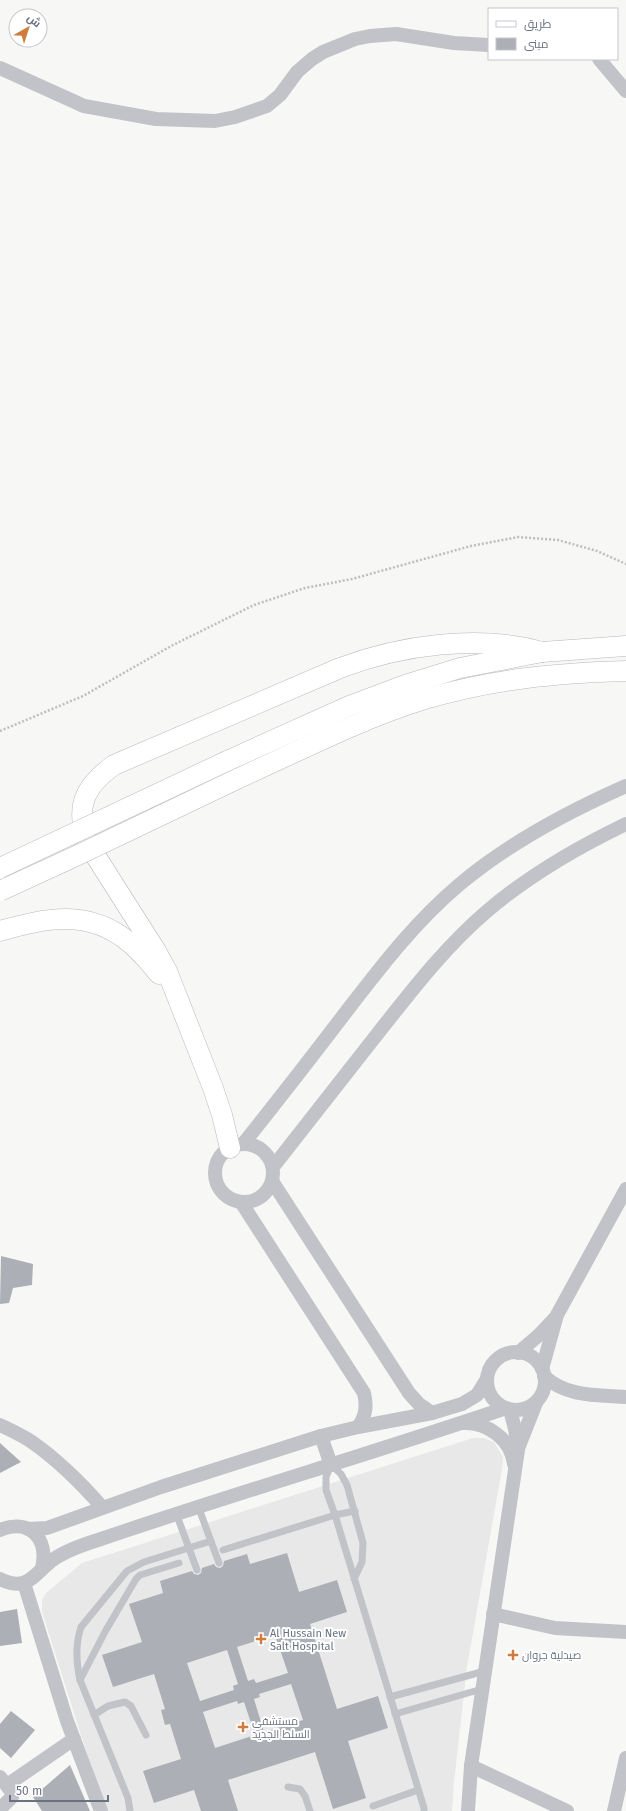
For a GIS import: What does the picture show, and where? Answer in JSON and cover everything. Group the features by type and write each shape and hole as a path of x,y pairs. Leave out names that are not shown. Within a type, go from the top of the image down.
{"main road":[{"path":"236,1146 176,992 156,951 88,844 83,830 81,815 83,801 92,785 104,772 125,760 340,668 373,656 407,649 476,643 509,644 542,652"},
{"path":"0,868 313,721 404,685 480,663 542,652 626,646"},
{"path":"0,890 76,856 237,779 357,725 423,700 450,692 507,680 552,674 625,671"},
{"path":"0,931 46,919 70,919 99,925 115,932 130,942 176,992"}],"street":[{"path":"0,68 84,106 156,119 215,121 235,117 267,106 280,95 297,72 312,59 323,52 355,39 396,34 454,43 488,44"},
{"path":"600,60 626,91"},
{"path":"626,786 537,830 484,866 437,904 396,948 236,1146 222,1155 217,1164 216,1179 223,1193 231,1199 241,1202 257,1199 266,1192 272,1174 425,974 464,932 508,894 532,877 580,847 626,824"},
{"path":"236,1146 253,1146 262,1150 269,1158 272,1174 408,1392 419,1404 432,1413"},
{"path":"468,1811 471,1766 518,1450 545,1385 543,1373 558,1315 626,1189"},
{"path":"241,1202 364,1393 366,1411 358,1427"},
{"path":"518,1353 539,1335 558,1315"},
{"path":"0,1530 14,1526 28,1529 47,1528 102,1507 321,1436 449,1409 470,1400 480,1391 487,1379 489,1370 494,1363 505,1355 518,1353 528,1355 536,1361 543,1373 558,1387 574,1393 626,1397"},
{"path":"487,1379 491,1397 497,1404 508,1409 515,1429 518,1450"},
{"path":"0,1579 16,1584 24,1583 61,1555 81,1545 175,1513 457,1424 508,1409 524,1409 537,1402 574,1393"},
{"path":"457,1424 469,1423 481,1426 498,1435 509,1449 514,1460 515,1473"},
{"path":"0,1424 31,1442 58,1462 79,1481 102,1507"},
{"path":"321,1436 331,1465"},
{"path":"28,1529 37,1536 43,1546 44,1557 42,1568"},
{"path":"24,1583 74,1739 101,1811"},
{"path":"494,1614 555,1628 626,1632"},
{"path":"0,1809 12,1797 12,1791 3,1781 74,1739"},
{"path":"614,1811 626,1758"},
{"path":"471,1766 567,1811"}],"lane":[{"path":"354,1579 362,1562 363,1553 355,1511 345,1479 331,1465 328,1471 326,1484 354,1579 424,1811"},
{"path":"198,1506 219,1563"},
{"path":"223,1550 335,1515 355,1511"},
{"path":"175,1513 196,1570"},
{"path":"130,1811 128,1798 80,1680 76,1649 77,1638 81,1627 121,1576 136,1566 211,1542"},
{"path":"80,1680 109,1624 136,1579 140,1575 179,1563"},
{"path":"390,1697 485,1671"},
{"path":"395,1714 482,1689"},
{"path":"94,1715 108,1706 125,1702 131,1706 146,1735"},
{"path":"288,1787 300,1788 305,1796 310,1811"},
{"path":"372,1806 418,1790"}],"path":[{"path":"0,731 82,696 173,645 254,605 305,588 373,573 471,546 518,537 558,540 596,551 626,564"}],"shaded area":[{"name":"Al Hussain New Salt Hospital","path":"473,1438 484,1438 494,1442 503,1457 467,1667 452,1811 105,1811 42,1612 42,1600 46,1593 82,1563"}],"building":[{"path":"1,1256 33,1264 32,1285 13,1288 9,1303 0,1304"},
{"path":"0,1443 21,1462 0,1473"},
{"name":"مستشفى السلط الجديد","path":"287,1553 299,1592 337,1580 347,1612 310,1624 337,1709 378,1696 388,1728 348,1741 366,1798 333,1809 315,1752 228,1780 238,1811 201,1811 194,1790 154,1803 143,1771 181,1759 170,1724 165,1725 161,1710 165,1709 154,1674 113,1687 102,1655 142,1642 129,1604 163,1593 160,1581 192,1571 194,1574 198,1575 201,1573 202,1568 214,1564 216,1567 220,1568 223,1566 224,1561 247,1554 250,1564","holes":["275,1635 288,1673 256,1683 254,1679 248,1681 237,1647","227,1650 238,1684 233,1686 234,1690 200,1701 187,1663","291,1684 303,1720 264,1732 254,1699 260,1697 259,1694","237,1701 238,1704 244,1702 255,1735 215,1748 203,1712"]},
{"path":"17,1609 22,1643 0,1646 0,1612"},
{"path":"11,1711 35,1730 11,1758 0,1748 0,1724"},
{"path":"70,1765 90,1811 42,1811 33,1797"}],"place":[{"name":"Al Hussain New Salt Hospital","path":"261,1639"},
{"name":"صيدلية جروان","path":"513,1655"},
{"name":"مستشفى السلط الجديد","path":"243,1727"}]}
